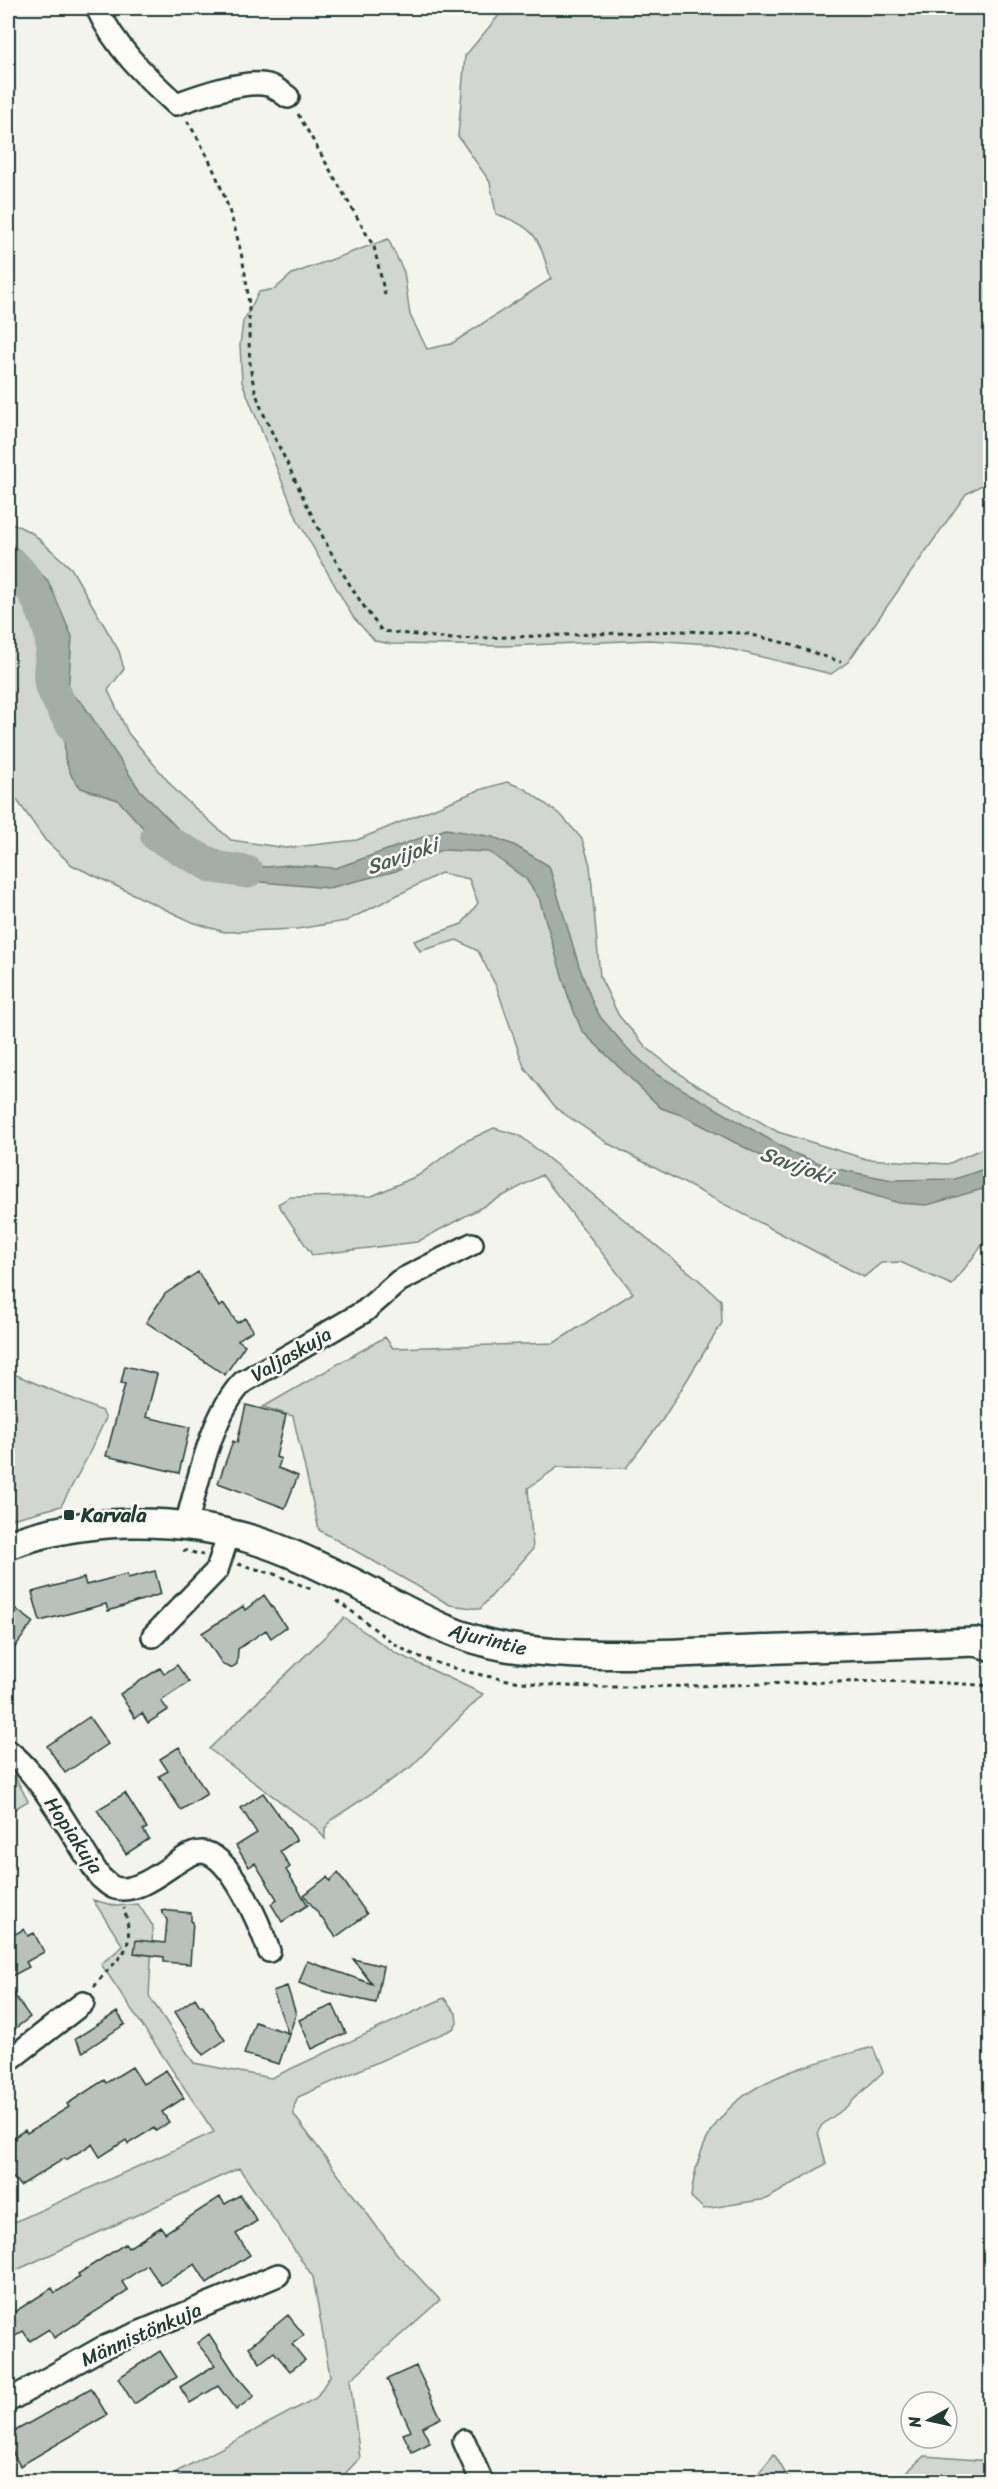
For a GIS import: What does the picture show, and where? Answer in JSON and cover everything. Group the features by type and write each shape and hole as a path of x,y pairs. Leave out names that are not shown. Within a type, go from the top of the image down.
{"street":[{"path":"97,8 117,45 140,71 176,104 236,86 268,85 288,97"},
{"name":"Valjaskuja","path":"186,1526 218,1422 231,1395 243,1382 364,1311 399,1281 472,1244"},
{"name":"Ajurintie","path":"8,1545 27,1538 73,1529 116,1524 186,1526 229,1533 255,1540 304,1559 431,1624 463,1637 555,1653 623,1655 976,1642 990,1646"},
{"path":"153,1636 216,1570 229,1533"},
{"name":"Hopiakuja","path":"8,1751 18,1758 37,1780 100,1877 112,1887 120,1889 140,1885 191,1854 207,1853 218,1859 232,1878 256,1916 269,1951"},
{"path":"8,2061 83,2003"},
{"name":"Männistönkuja","path":"8,2402 102,2348 278,2275"},
{"path":"464,2441 482,2481"}],"path":[{"path":"288,97 374,247 386,299"},
{"path":"176,104 191,126 221,186 239,247 248,296 248,351 254,387 273,435 318,531 356,598 382,631 453,639 679,631 744,633 785,643 841,662"},
{"path":"83,2003 129,1944 130,1935 120,1889"}],"shaded area":[{"path":"505,8 990,8 990,480 966,494 848,662 831,674 709,644 650,640 505,646 391,644 375,641 353,617 298,521 242,382 240,345 243,322 259,292 275,289 292,274 388,239 404,272 410,315 427,349 451,344 551,279 534,236 520,224 496,214 490,182 458,136 465,56"},
{"path":"8,521 32,533 71,568 119,651 124,669 108,690 128,733 177,792 231,840 286,848 357,840 479,790 507,782 525,789 562,816 582,839 590,865 600,977 619,1016 647,1048 689,1081 778,1132 866,1159 948,1164 990,1145 990,1235 952,1285 900,1262 881,1263 864,1277 609,1144 557,1109 524,1067 497,988 478,951 457,940 420,951 414,941 462,924 478,903 469,879 441,873 346,921 297,929 224,932 192,922 72,865 45,840 8,787"},
{"path":"494,1128 519,1135 699,1280 721,1300 722,1323 663,1419 626,1468 558,1467 528,1488 533,1549 480,1609 450,1605 319,1530 293,1416 263,1407 385,1337 393,1348 554,1343 633,1293 542,1175 417,1242 312,1255 278,1204 290,1197 372,1196 419,1175 462,1143"},
{"path":"8,1368 16,1375 102,1411 106,1418 61,1506 8,1520"},
{"path":"344,1618 396,1653 483,1694 411,1767 331,1820 325,1829 325,1839 316,1828 209,1749"},
{"path":"8,1769 13,1773 28,1801 8,1813"},
{"path":"93,1900 116,1906 138,1904 153,1926 149,1996 194,2063 271,2078 444,1998 456,2013 457,2023 453,2029 298,2097 294,2107 294,2115 397,2254 440,2300 350,2380 360,2458 338,2481 183,2481 176,2472 316,2398 330,2376 313,2277 239,2168 8,2274 8,2225 214,2132 101,1964 123,1946"},
{"path":"873,2047 883,2072 845,2108 822,2125 818,2132 826,2164 767,2199 704,2209 691,2197 699,2160 712,2131 730,2108 752,2090 779,2076"},
{"path":"774,2454 790,2481 752,2481"},
{"path":"924,2456 990,2461 990,2481 897,2481"}],"water":[{"path":"8,540 48,581 72,637 68,691 83,704 139,789 181,832 244,864 266,867 289,865 336,868 446,829 493,837 514,845 549,866 579,966 594,1006 601,1018 628,1049 656,1074 793,1153 832,1168 892,1180 955,1179 990,1167 990,1187 927,1205 899,1203 786,1169 684,1116 661,1108 582,1031 569,999 539,898 526,879 489,852 442,850 417,859 396,871 329,888 250,881 208,868 202,859 141,838 146,831 118,800 81,788 72,777 65,759 63,704 52,670 43,621 15,573 8,566"}],"building":[{"path":"198,1272 219,1307 224,1304 237,1323 245,1318 253,1330 238,1340 245,1345 225,1375 146,1322 165,1294"},
{"path":"125,1366 157,1374 146,1417 190,1427 179,1473 106,1456 125,1384 121,1383"},
{"path":"246,1405 286,1415 276,1457 281,1459 278,1468 298,1476 285,1508 218,1483 233,1441 237,1443"},
{"path":"155,1571 161,1594 108,1611 106,1604 40,1621 32,1592 84,1578 86,1585 127,1574 128,1578"},
{"path":"264,1595 286,1627 271,1638 266,1630 238,1649 237,1664 231,1668 223,1665 202,1633 243,1606 245,1610"},
{"path":"8,1603 33,1622 8,1657"},
{"path":"177,1665 189,1682 161,1701 168,1710 148,1723 142,1713 135,1718 120,1694 160,1668 164,1674"},
{"path":"89,1717 108,1744 65,1773 47,1746"},
{"path":"179,1747 207,1794 181,1810 159,1776 168,1771 160,1759"},
{"path":"125,1793 147,1828 143,1830 149,1839 126,1854 97,1810"},
{"path":"263,1793 297,1840 280,1851 290,1867 286,1870 308,1905 282,1922 271,1904 277,1899 255,1863 249,1867 236,1846 257,1833 241,1808"},
{"path":"338,1873 367,1914 336,1937 304,1895 327,1877 330,1881"},
{"path":"161,1910 191,1913 193,1922 190,1964 164,1962 164,1957 134,1953 136,1940 165,1943 167,1920"},
{"path":"24,1929 28,1936 34,1933 44,1952 26,1962 29,1967 8,1978 8,1938"},
{"path":"353,1959 383,1966 376,2003 318,1990 299,1983 307,1961 372,1984"},
{"path":"8,1986 30,2017 8,2034"},
{"path":"287,1986 296,2014 279,2064 244,2054 255,2022 288,2033 273,1991"},
{"path":"195,1998 225,2040 203,2055 175,2012"},
{"path":"333,2005 346,2033 312,2049 299,2020"},
{"path":"117,2012 125,2024 83,2052 75,2039"},
{"path":"132,2067 143,2084 166,2070 184,2098 162,2112 169,2122 156,2131 154,2128 128,2144 126,2140 100,2157 92,2144 20,2186 14,2178 8,2182 8,2141 25,2130 27,2133 69,2107 67,2104 104,2080 106,2083"},
{"path":"240,2195 257,2221 236,2234 250,2255 207,2283 195,2264 161,2285 147,2265 122,2282 128,2291 54,2338 49,2329 30,2341 23,2331 8,2341 8,2316 52,2288 55,2293 80,2277 78,2274 125,2244 128,2248 161,2227 165,2233 220,2197 225,2204"},
{"path":"288,2315 304,2335 292,2344 305,2360 290,2371 274,2352 260,2363 249,2347"},
{"path":"209,2334 236,2375 254,2396 236,2410 218,2386 190,2403 180,2387 215,2365 197,2343"},
{"path":"160,2351 177,2377 134,2404 118,2378"},
{"path":"416,2366 441,2418 422,2427 430,2443 412,2452 403,2434 411,2431 387,2379"},
{"path":"91,2388 107,2415 20,2466 8,2444 8,2435"}],"waterway":[{"name":"Savijoki","path":"8,561 24,577 44,614 52,649 50,681 61,706 87,745"},
{"name":"Savijoki","path":"157,836 214,867 247,872"}],"place":[{"name":"Karvala","path":"69,1515"}]}
